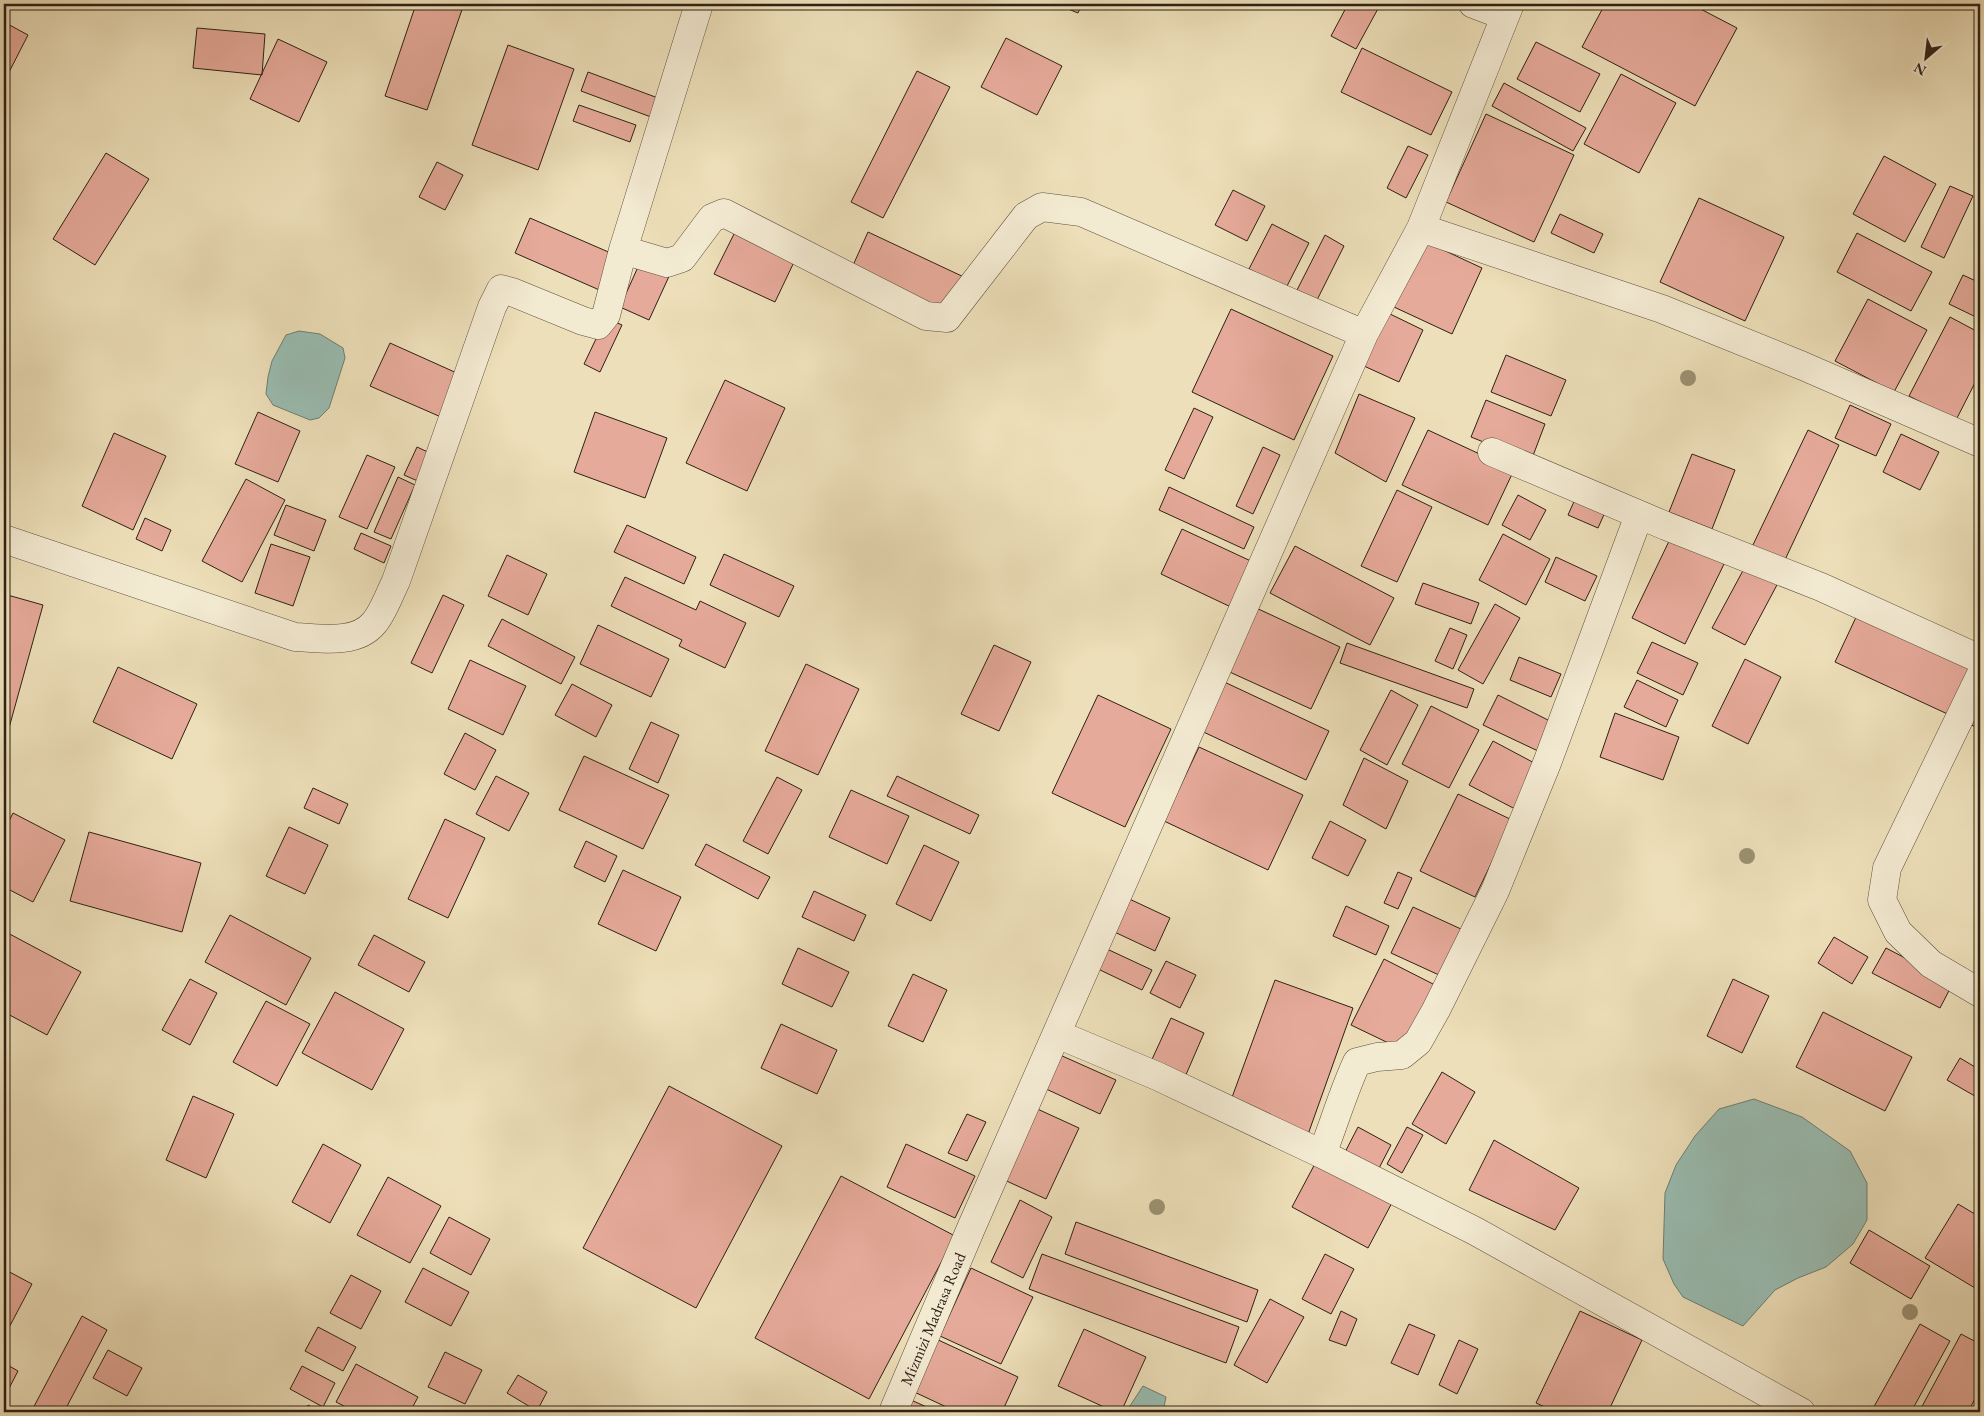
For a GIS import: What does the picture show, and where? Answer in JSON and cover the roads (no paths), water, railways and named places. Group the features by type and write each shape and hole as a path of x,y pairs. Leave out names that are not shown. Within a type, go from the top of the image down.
{"street":[{"path":"4,539 295,637 339,639 357,635 374,624 396,581 500,289 598,325 606,315 699,4"},
{"path":"1474,4 1508,10"},
{"name":"Mizmizi Madrasa Road","path":"893,1412 972,1226 1364,334 1421,228 1508,10"},
{"path":"624,250 667,264 682,258 712,218 724,213 926,316 947,318 1026,216 1042,207 1081,212 1364,334"},
{"path":"1421,228 1662,309 1803,366 1980,443"},
{"path":"1492,452 1639,515 1821,587 1980,659"},
{"path":"1322,1154 1347,1083 1357,1062 1377,1057 1402,1055 1418,1042 1445,992 1495,891 1522,826 1639,515"},
{"path":"1980,676 1887,868 1882,900 1898,932 1931,964 1980,993"},
{"path":"1057,1034 1157,1076 1322,1154 1475,1231 1802,1412"}],"water":[{"path":"299,331 320,334 343,348 345,358 329,408 319,418 310,420 273,405 266,394 272,361 286,335"},
{"path":"1754,1099 1802,1117 1850,1151 1867,1183 1867,1220 1853,1244 1826,1267 1775,1290 1743,1326 1683,1297 1674,1284 1663,1259 1665,1193 1676,1165 1695,1136 1719,1109"},
{"path":"1143,1386 1166,1397 1163,1412 1126,1412"}]}
